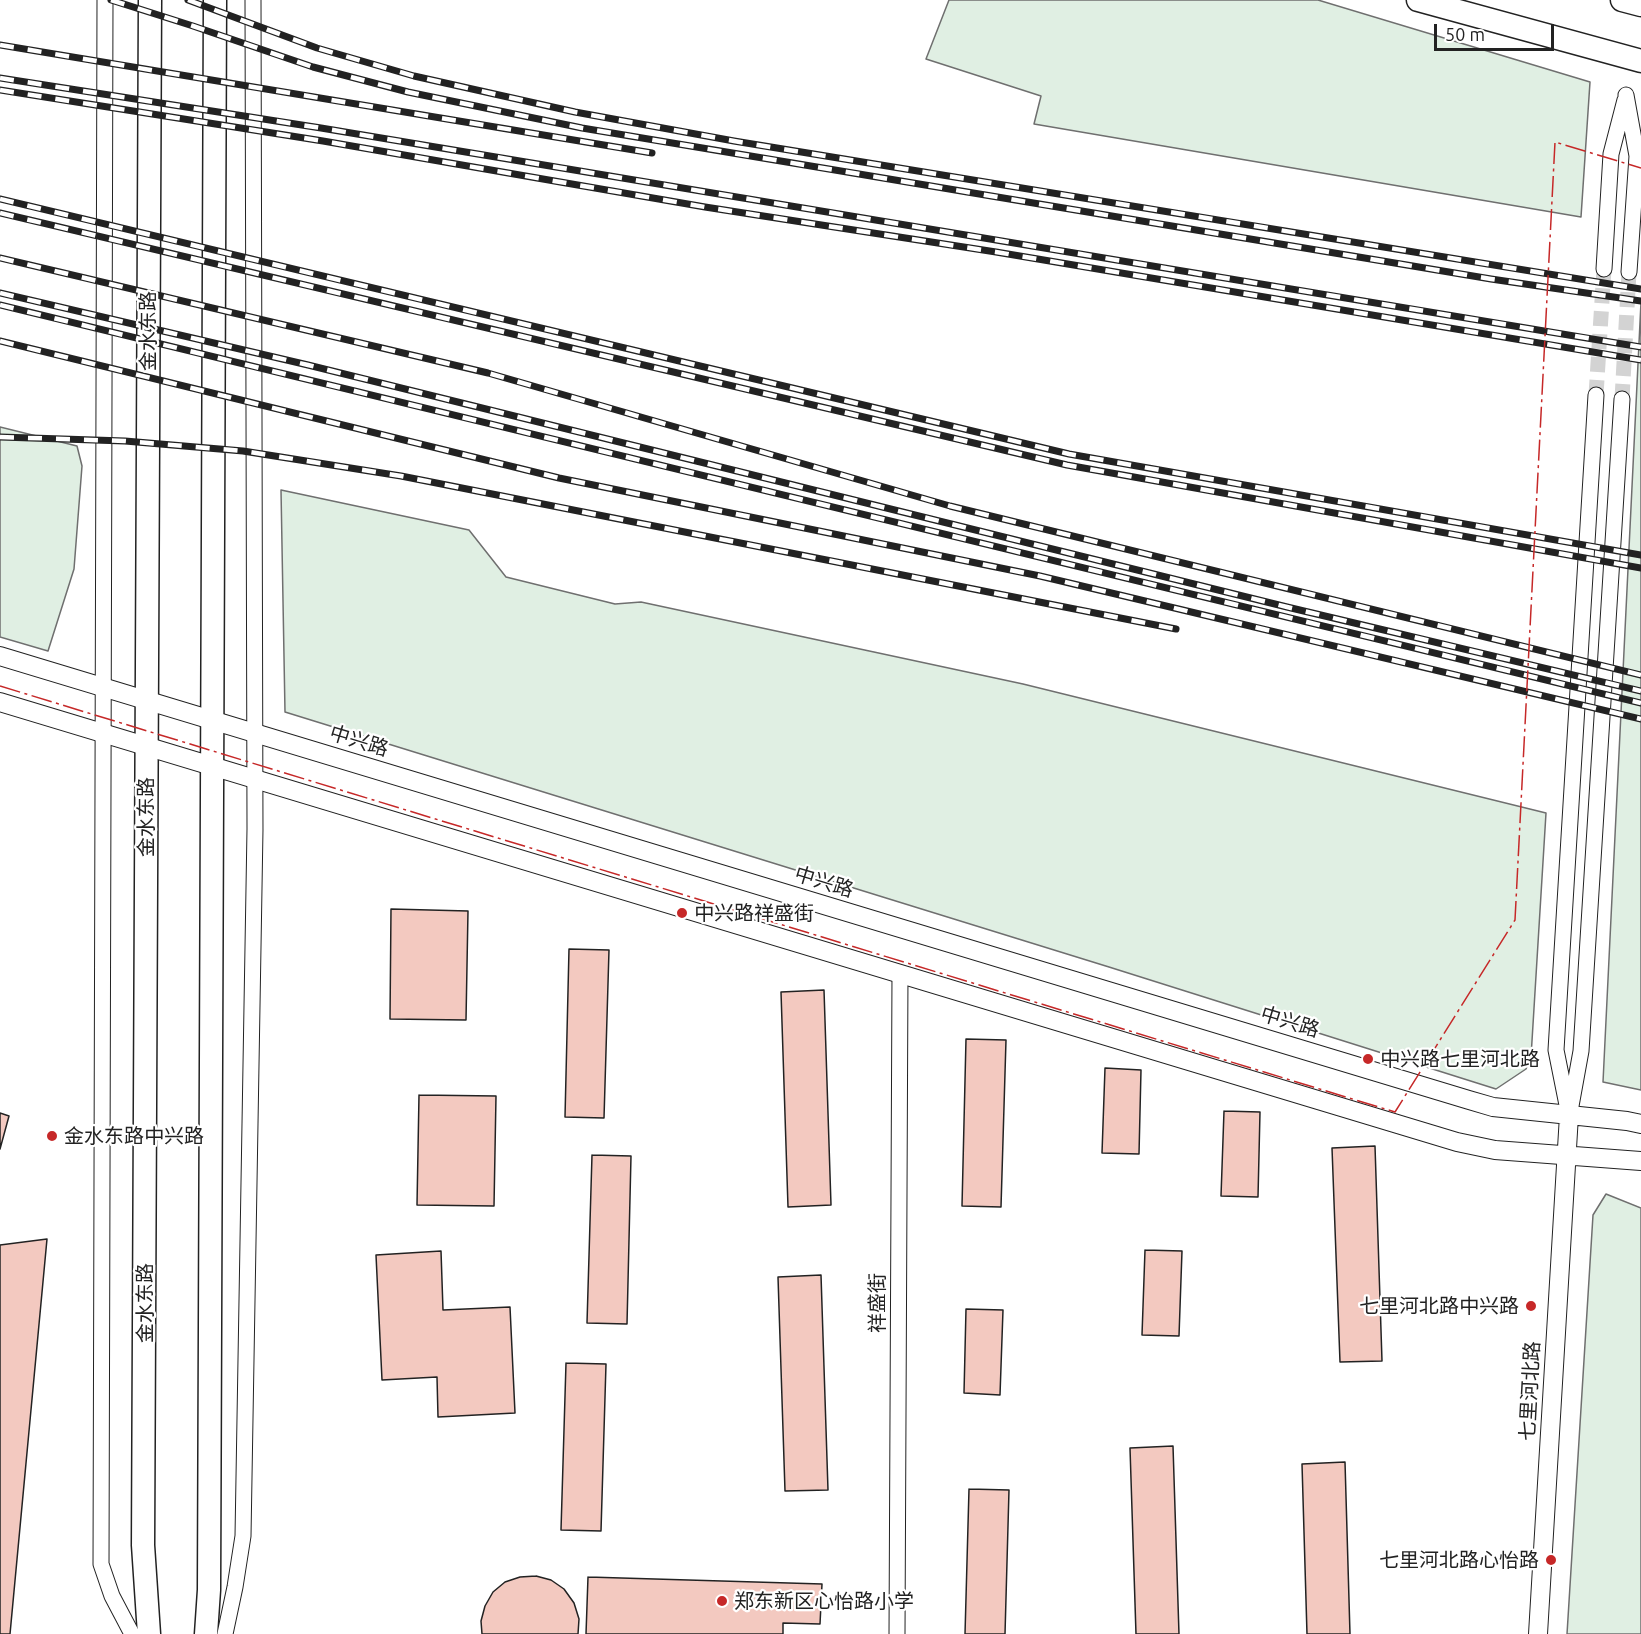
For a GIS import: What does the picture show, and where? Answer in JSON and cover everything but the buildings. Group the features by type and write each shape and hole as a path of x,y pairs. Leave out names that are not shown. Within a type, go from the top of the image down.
{"main road":[{"name":"金水东路","path":"149,1634 143,1545 150,0"},
{"path":"206,1634 209,1568 215,0"},
{"path":"1418,0 1641,61"},
{"path":"1622,0 1641,5"}],"street":[{"path":"105,0 101,1564 112,1596 132,1634"},
{"path":"225,1634 243,1536 255,778 253,0"},
{"path":"1604,269 1611,154 1626,95 1636,156 1629,272"},
{"path":"1569,1115 1556,1050 1596,395"},
{"path":"1569,1115 1581,1052 1622,399"},
{"name":"中兴路","path":"0,656 1493,1107 1634,1123"},
{"path":"0,702 1457,1142 1495,1150 1637,1160"},
{"name":"祥盛街","path":"897,1634 900,973"},
{"name":"七里河北路","path":"1538,1634 1569,1115"}],"green space":[{"path":"949,0 1318,0 1590,82 1581,217 1034,124 1041,96 926,59"},
{"path":"1641,302 1641,1090 1603,1082"},
{"path":"0,427 77,446 82,466 74,569 48,651 0,637"},
{"path":"281,490 469,530 506,577 615,604 641,602 1023,684 1546,813 1531,1057 1526,1069 1496,1089 285,712"},
{"path":"1606,1194 1641,1208 1641,1634 1567,1634 1593,1215"}],"tunnel":[{"path":"1596,395 1604,269"},
{"path":"1622,399 1629,272"}],"railway":[{"path":"111,0 313,67 408,92 582,128 1491,279 1641,301"},
{"path":"188,0 317,48 414,76 575,112 734,141 1641,289"},
{"path":"0,45 652,153"},
{"path":"0,78 321,128 1641,347"},
{"path":"0,90 323,141 705,207 996,252 1641,360"},
{"path":"0,199 1069,454 1641,555"},
{"path":"0,213 1067,465 1641,568"},
{"path":"0,258 488,373 950,506 1641,675"},
{"path":"0,293 308,365 1287,607 1641,691"},
{"path":"0,305 1641,703"},
{"path":"0,341 559,478 1040,576 1641,719"},
{"path":"0,437 125,441 243,451 401,476 1176,629"}],"power":[{"path":"0,686 1395,1112 1515,920 1555,142 1641,168"}],"place":[{"name":"中兴路祥盛街","path":"682,913"},
{"name":"中兴路七里河北路","path":"1368,1059"},
{"name":"金水东路中兴路","path":"52,1136"},
{"name":"七里河北路中兴路","path":"1531,1306"},
{"name":"七里河北路心怡路","path":"1551,1560"},
{"name":"郑东新区心怡路小学","path":"722,1601"}]}
